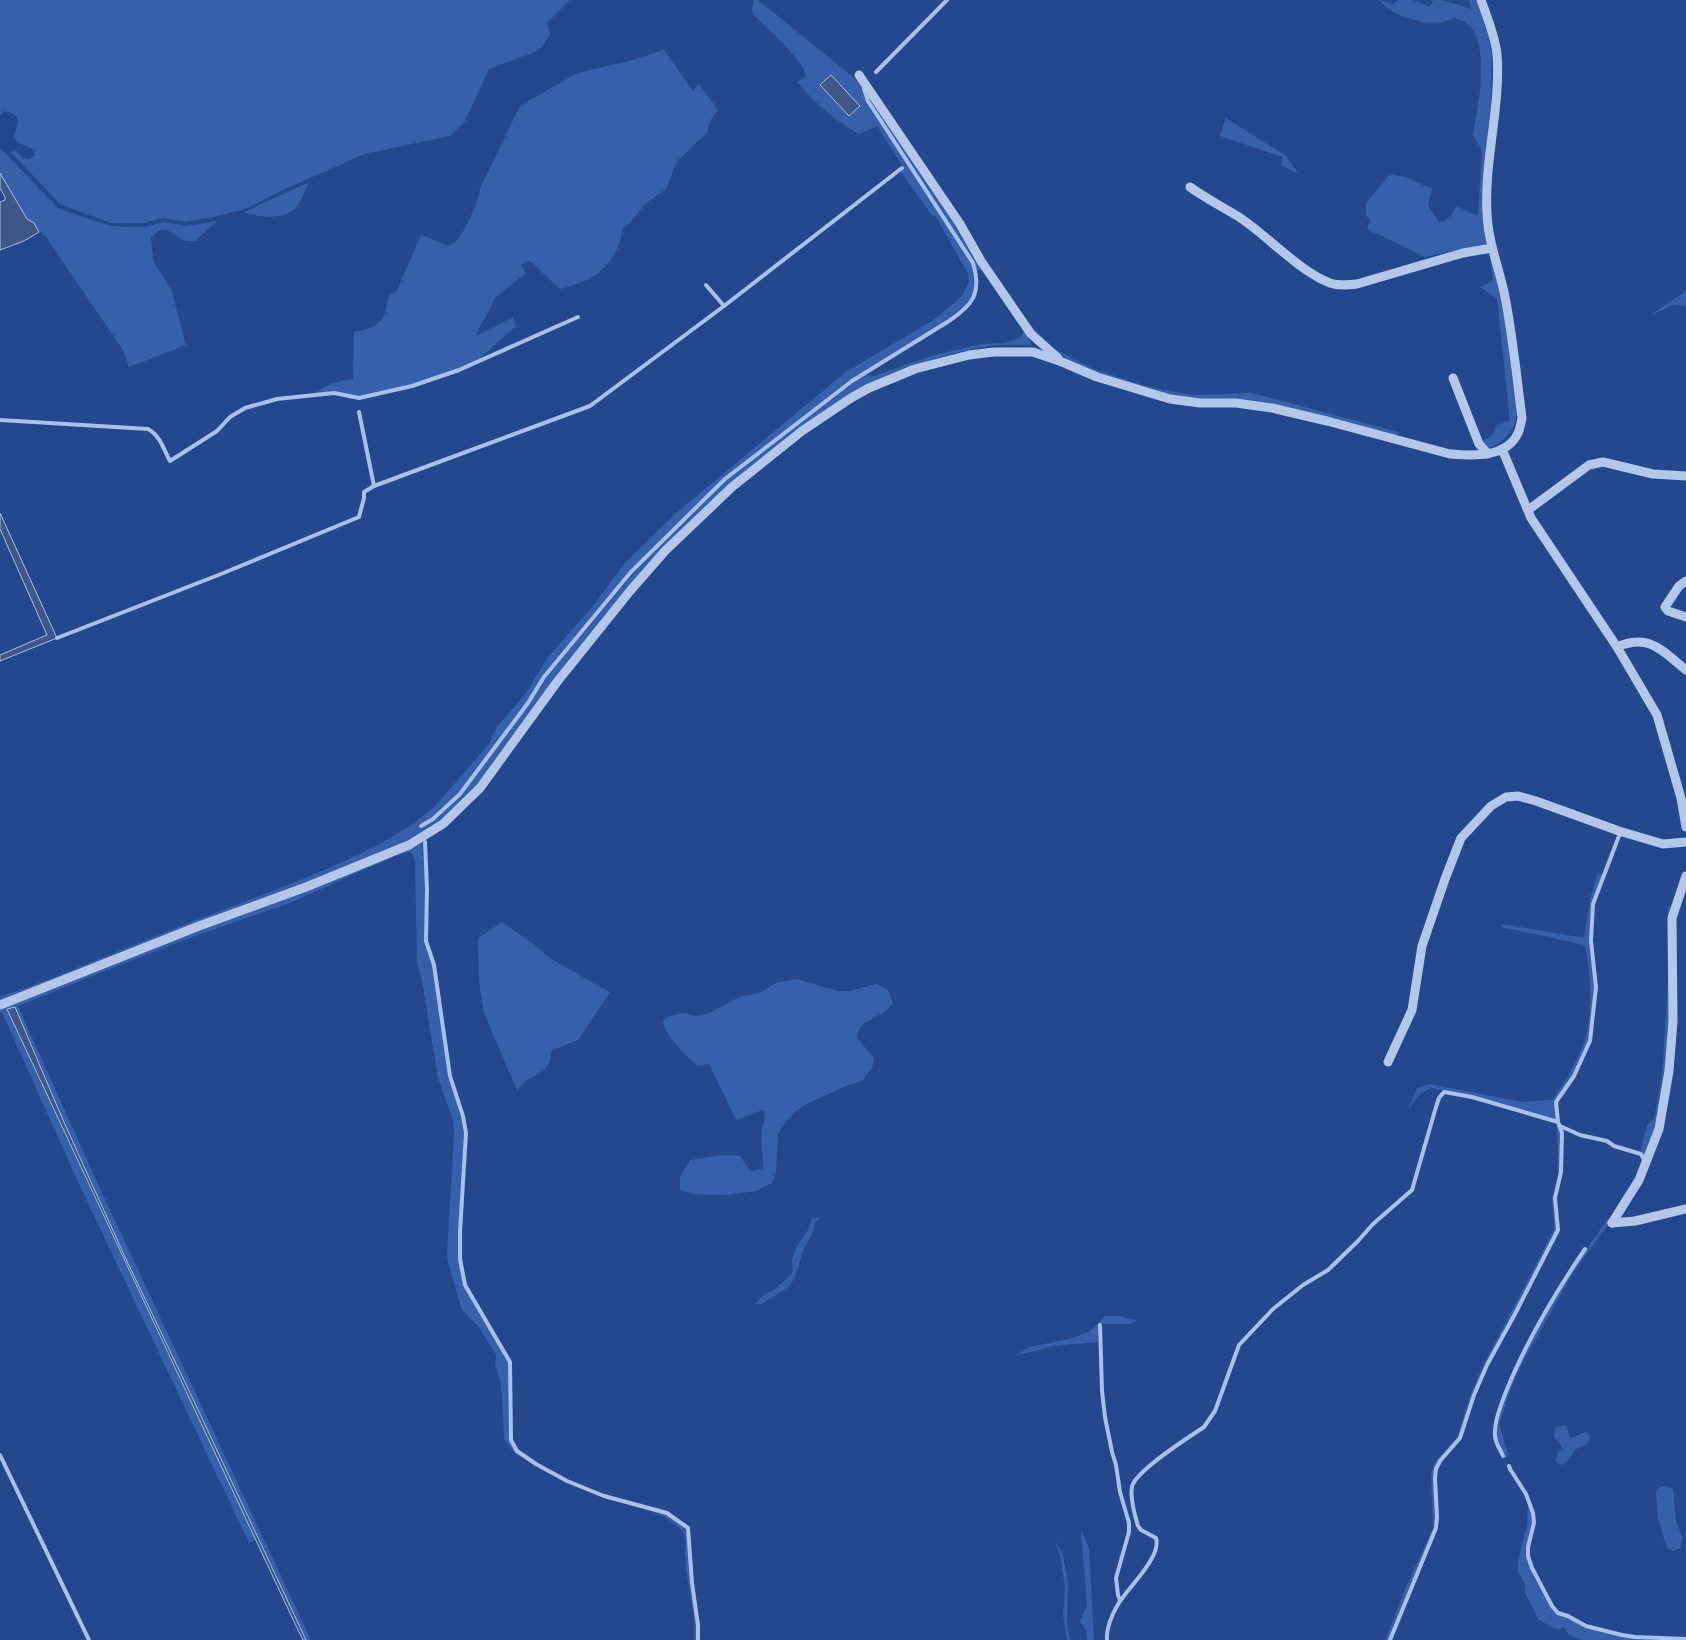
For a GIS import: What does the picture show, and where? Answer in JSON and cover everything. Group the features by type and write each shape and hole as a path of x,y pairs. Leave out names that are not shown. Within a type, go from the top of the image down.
{"street":[{"path":"0,1006 173,936 306,887 409,845 443,824 480,788 557,682 630,591 665,551 732,487 802,431 851,398 876,385 915,369 969,355 994,352 1033,352 1096,377 1170,399 1200,403 1236,402 1272,408 1450,454 1469,456 1488,454 1502,449 1511,443 1518,434 1522,418 1506,302 1492,248 1487,214 1487,181 1495,107 1496,54 1488,19 1481,0"},
{"path":"860,75 960,224 981,261 1031,334 1062,362"},
{"path":"1190,187 1240,217 1300,265 1331,283 1346,286 1357,284 1463,253 1492,248"},
{"path":"1453,378 1479,444 1488,454"},
{"path":"1502,449 1532,518 1618,647 1657,715 1684,796 1686,827"},
{"path":"1528,510 1588,464 1603,462 1653,474 1686,476"},
{"path":"1686,581 1679,586 1665,607 1686,617"},
{"path":"1618,647 1629,642 1652,643 1686,670"},
{"path":"1388,1062 1412,1010 1422,946 1461,838 1491,806 1506,797 1518,796 1536,800 1619,831 1663,844 1686,842"},
{"path":"1686,876 1672,918 1673,1021 1669,1070 1659,1129 1639,1180 1612,1223 1635,1221 1686,1209"}],"shaded area":[{"path":"0,0 570,0 547,23 550,34 542,47 532,53 489,69 464,123 450,136 364,154 245,209 186,222 163,218 143,223 111,223 60,204 11,152 15,150 23,158 29,159 35,155 30,148 18,143 13,137 18,124 17,117 4,111 0,116"},
{"path":"754,0 758,0 862,86 867,103 971,263 975,282 971,299 964,310 851,381 724,479 630,571 543,677 527,703 459,793 429,820 418,825 420,829 438,818 462,795 546,678 634,573 727,480 865,375 874,376 934,355 981,344 1004,343 1020,338 1024,330 1032,346 998,345 949,355 878,380 843,399 663,550 476,788 439,823 410,841 303,885 0,1002 0,997 329,868 382,843 417,821 434,807 489,744 496,728 526,693 548,657 593,606 624,564 676,513 847,371 932,321 963,295 969,281 968,274 936,217 931,214 900,171 904,168 877,126 859,134 826,111 811,97 797,82 806,76 799,62 784,44 753,14"},
{"path":"1379,0 1393,4 1398,0 1413,0 1430,7 1433,0 1441,0 1472,9 1469,0 1476,0 1485,21 1492,56 1491,108 1483,194 1486,244 1425,257 1367,229 1371,219 1366,216 1366,203 1390,174 1406,177 1432,189 1428,205 1439,222 1445,221 1457,206 1475,215 1478,214 1482,152 1473,135 1480,92 1481,59 1478,43 1473,31 1465,22 1454,18 1436,23 1414,20 1393,12"},
{"path":"664,50 693,91 699,84 718,110 710,121 707,133 677,161 666,189 644,205 630,223 622,229 620,242 614,255 600,272 578,284 560,289 529,260 521,265 526,273 495,298 476,336 513,317 516,326 479,359 458,369 411,384 358,397 333,391 312,394 333,383 353,379 354,332 376,325 383,317 389,294 396,292 421,235 448,246 459,238 471,216 480,188 520,106 577,73 637,59"},
{"path":"831,75 860,106 849,116 820,85"},
{"path":"866,88 984,270 977,270 974,262 870,102"},
{"path":"1226,118 1286,156 1298,173 1281,166 1283,157 1220,136"},
{"path":"0,148 58,208 83,217 111,226 144,227 164,222 186,226 217,221 195,241 185,241 167,230 156,233 151,238 154,263 171,289 186,345 129,367 123,350 46,237 27,219 0,173"},
{"path":"0,173 27,219 34,223 39,232 24,241 0,250 0,202 5,200 5,197 0,188"},
{"path":"309,182 296,207 285,214 272,217 257,216 244,212"},
{"path":"1489,252 1498,282 1504,313 1516,402 1516,418 1506,438 1486,449 1480,440 1491,436 1496,425 1510,421 1497,299 1480,287 1493,281"},
{"path":"1686,291 1686,306 1673,305 1649,316"},
{"path":"1029,323 1052,347 1068,356 1091,368 1149,387 1192,395 1252,393 1399,432 1397,436 1307,412 1253,401 1197,399 1163,393 1077,364 1051,347"},
{"path":"0,513 57,638 0,661 0,655 47,635 0,529"},
{"path":"422,842 426,889 425,942 433,966 449,1076 464,1127 465,1144 459,1257 465,1287 503,1350 509,1364 509,1426 511,1438 521,1457 515,1454 504,1439 502,1397 500,1379 495,1364 496,1355 478,1326 462,1310 448,1262 453,1120 438,1078 422,981 417,962 415,863 413,854 409,852 400,854 287,904 195,936 18,1006 97,1182 311,1640 306,1640 125,1257 15,1008 7,1010 256,1540 249,1543 80,1186 2,1013 0,1013 0,1009"},
{"path":"1598,873 1603,875 1593,902 1590,919 1595,985 1592,1025 1582,1057 1555,1102 1557,1120 1471,1095 1432,1088 1421,1093 1408,1109 1417,1088 1430,1084 1522,1102 1552,1100 1574,1065 1587,1032 1590,994 1589,968 1585,946 1501,927 1502,924 1584,938 1590,899"},
{"path":"1668,906 1671,907 1669,1052 1661,1106 1643,1162 1643,1156 1640,1153 1647,1125 1654,1119 1662,1075 1668,981"},
{"path":"502,922 551,959 610,992 578,1040 551,1051 550,1062 543,1071 526,1081 517,1090 484,1013 479,982 478,938"},
{"path":"797,979 837,991 850,991 877,984 888,990 893,1004 862,1025 858,1032 857,1038 874,1058 872,1068 862,1081 848,1085 809,1103 797,1110 788,1119 778,1134 776,1173 772,1183 756,1191 727,1195 691,1194 680,1190 680,1177 690,1160 734,1155 740,1156 750,1171 763,1169 762,1130 765,1116 763,1110 736,1120 709,1064 698,1066 688,1057 671,1039 663,1020 673,1015 685,1013 696,1016 708,1014 739,997 759,993 778,982"},
{"path":"15,1007 63,1120 125,1257 306,1640 303,1640 297,1628 7,1009"},
{"path":"1557,1123 1561,1133 1560,1173 1554,1198 1557,1230 1486,1364 1472,1395 1466,1420 1458,1438 1435,1467 1435,1529 1389,1640 1385,1640 1406,1587 1433,1528 1431,1474 1435,1461 1457,1438 1470,1396 1484,1364 1554,1228 1552,1198 1558,1176"},
{"path":"821,1217 815,1223 812,1234 803,1250 795,1278 787,1288 761,1304 755,1304 791,1275 793,1269 792,1259 796,1248 808,1230 812,1218"},
{"path":"1607,1220 1610,1222 1573,1273 1520,1367 1511,1388 1499,1424 1508,1454 1506,1459 1498,1444 1496,1429 1507,1393 1539,1325"},
{"path":"1105,1316 1118,1316 1138,1321 1130,1324 1098,1325 1098,1342 1052,1346 1015,1355 1029,1347 1069,1339 1089,1332"},
{"path":"1565,1425 1569,1436 1572,1438 1585,1432 1589,1434 1590,1439 1587,1444 1574,1450 1569,1459 1561,1465 1556,1462 1557,1455 1562,1447 1554,1437 1555,1428"},
{"path":"1509,1470 1522,1489 1526,1496 1532,1510 1533,1518 1527,1553 1531,1571 1538,1586 1555,1612 1604,1632 1628,1637 1665,1640 1581,1640 1568,1634 1564,1627 1560,1629 1553,1628 1539,1620 1525,1593 1525,1585 1518,1571 1518,1560 1527,1525 1527,1499"},
{"path":"1660,1486 1673,1489 1676,1522 1683,1538 1680,1548 1673,1551 1667,1548 1658,1518 1656,1492"},
{"path":"638,1506 676,1520 685,1530 689,1548 690,1583 697,1640 694,1640 694,1620 686,1568 684,1534 678,1526 668,1519"},
{"path":"1081,1531 1089,1547 1094,1640 1087,1640 1086,1630 1080,1621 1087,1606"},
{"path":"1055,1540 1063,1555 1068,1582 1067,1623 1070,1640 1067,1640 1063,1615 1065,1588 1061,1560"}],"waterway":[{"path":"876,72 947,0"},
{"path":"421,826 433,819 460,794 528,703 544,677 631,572 725,479 852,381 949,321 970,304 976,290 976,273 973,263 868,101 864,89 865,86"},
{"path":"57,638 221,574 359,517 364,492 374,486 590,406 724,306 902,168"},
{"path":"706,285 724,306"},
{"path":"0,420 148,429 159,439 170,461 217,431 230,417 245,408 277,399 334,393 359,398 412,386 459,370 578,317"},
{"path":"359,412 374,486"},
{"path":"1390,1640 1436,1528 1436,1469 1440,1461 1460,1438 1474,1395 1487,1365 1558,1230 1555,1198 1561,1172 1562,1133 1558,1122 1556,1102 1574,1076 1590,1041 1596,987 1591,941 1593,904 1619,836"},
{"path":"425,842 427,889 426,941 434,965 450,1076 463,1116 466,1133 460,1259 465,1285 510,1362 511,1440 517,1451 567,1481 604,1496 667,1513 688,1528 698,1640"},
{"path":"1107,1640 1108,1627 1115,1610 1149,1564 1156,1546 1156,1538 1141,1530 1138,1526 1132,1496 1132,1487 1135,1481 1163,1455 1204,1427 1215,1411 1239,1345 1273,1309 1303,1285 1328,1270 1373,1224 1412,1190 1436,1107 1439,1098 1444,1092 1472,1097 1558,1122"},
{"path":"1560,1126 1580,1135 1607,1141 1614,1146 1641,1154 1643,1158"},
{"path":"1503,1456 1496,1441 1495,1426 1505,1394 1541,1319 1585,1249"},
{"path":"1100,1325 1102,1391 1105,1417 1120,1492 1129,1523 1129,1532 1116,1578 1120,1600"},
{"path":"0,1455 89,1640"},
{"path":"1509,1466 1526,1494 1533,1513 1534,1523 1528,1547 1528,1556 1532,1568 1552,1606 1558,1613 1586,1626 1622,1635 1686,1639"}]}
